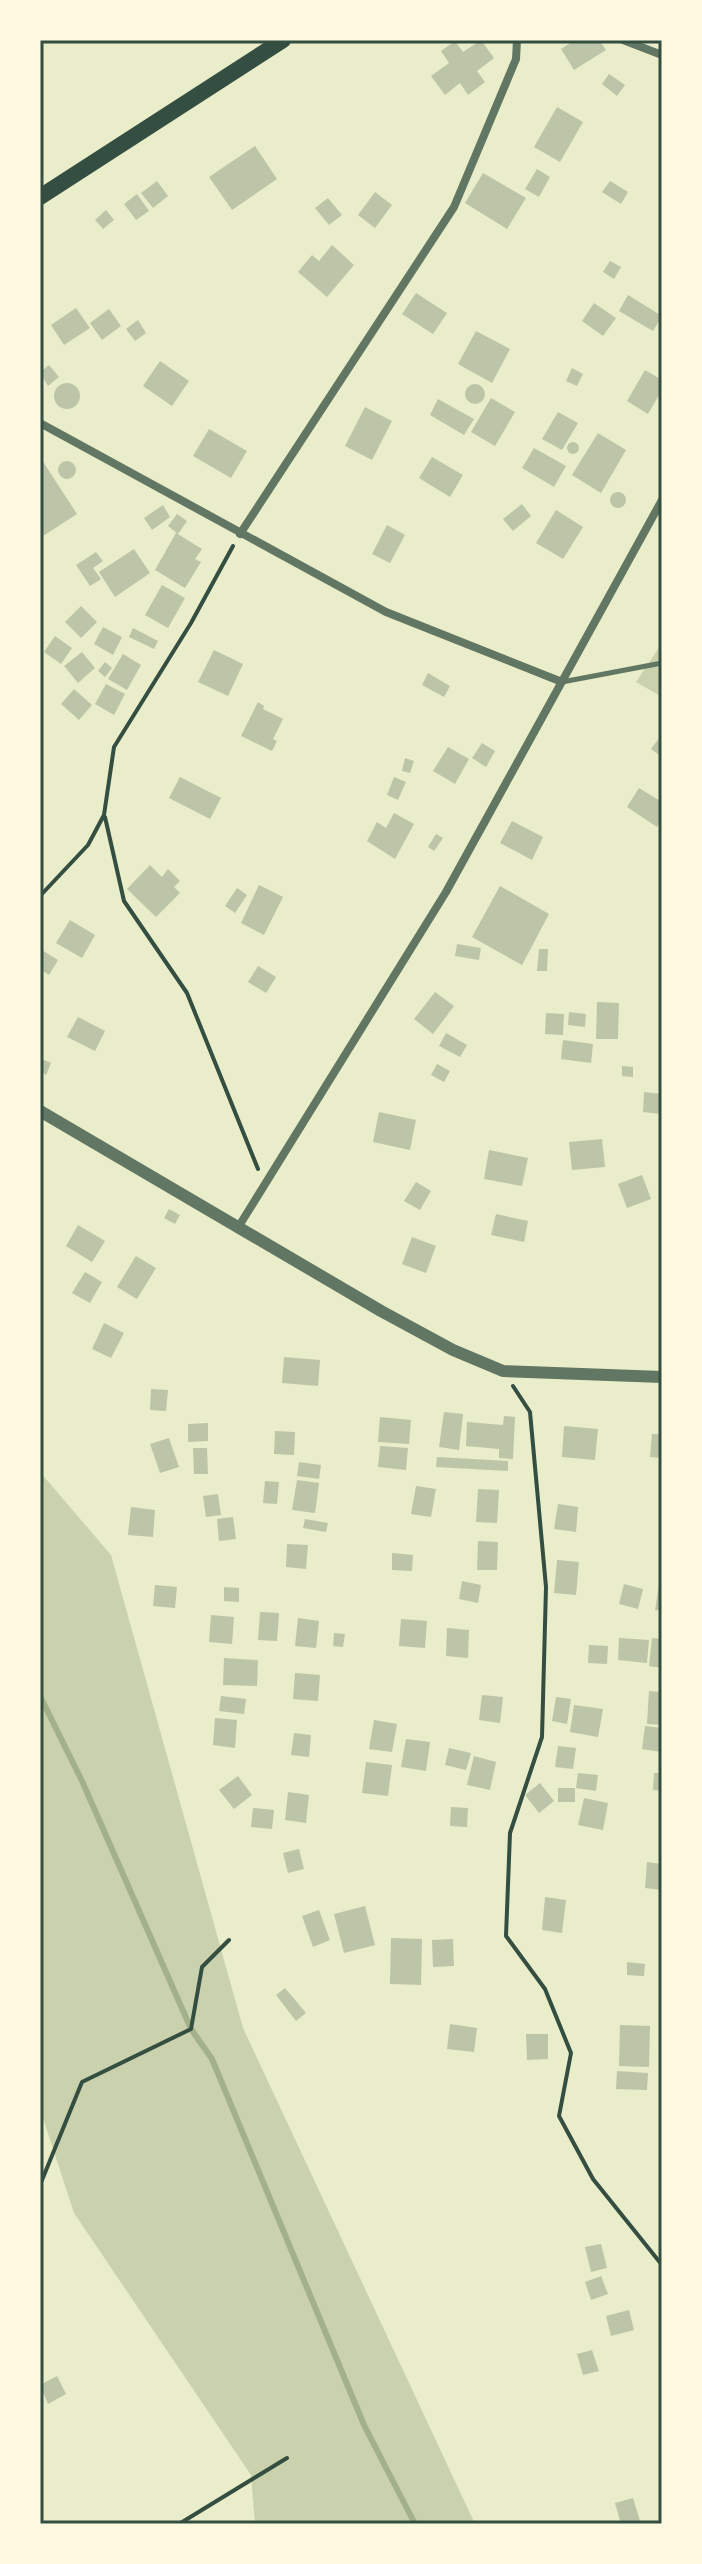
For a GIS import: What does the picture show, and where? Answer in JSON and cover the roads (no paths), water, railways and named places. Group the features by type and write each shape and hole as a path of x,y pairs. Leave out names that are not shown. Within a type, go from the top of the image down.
{"main road":[{"path":"40,197 283,40"}],"street":[{"path":"240,534 454,207 516,59 517,40"},
{"path":"623,40 662,55"},
{"path":"40,423 386,612 562,682"},
{"path":"239,1226 446,892 662,500"},
{"path":"40,1111 453,1350 503,1371 662,1377"}],"lane":[{"path":"562,682 662,663"}],"waterway":[{"path":"40,1696 82,1781 191,2029 212,2059 364,2425 415,2524"}]}
